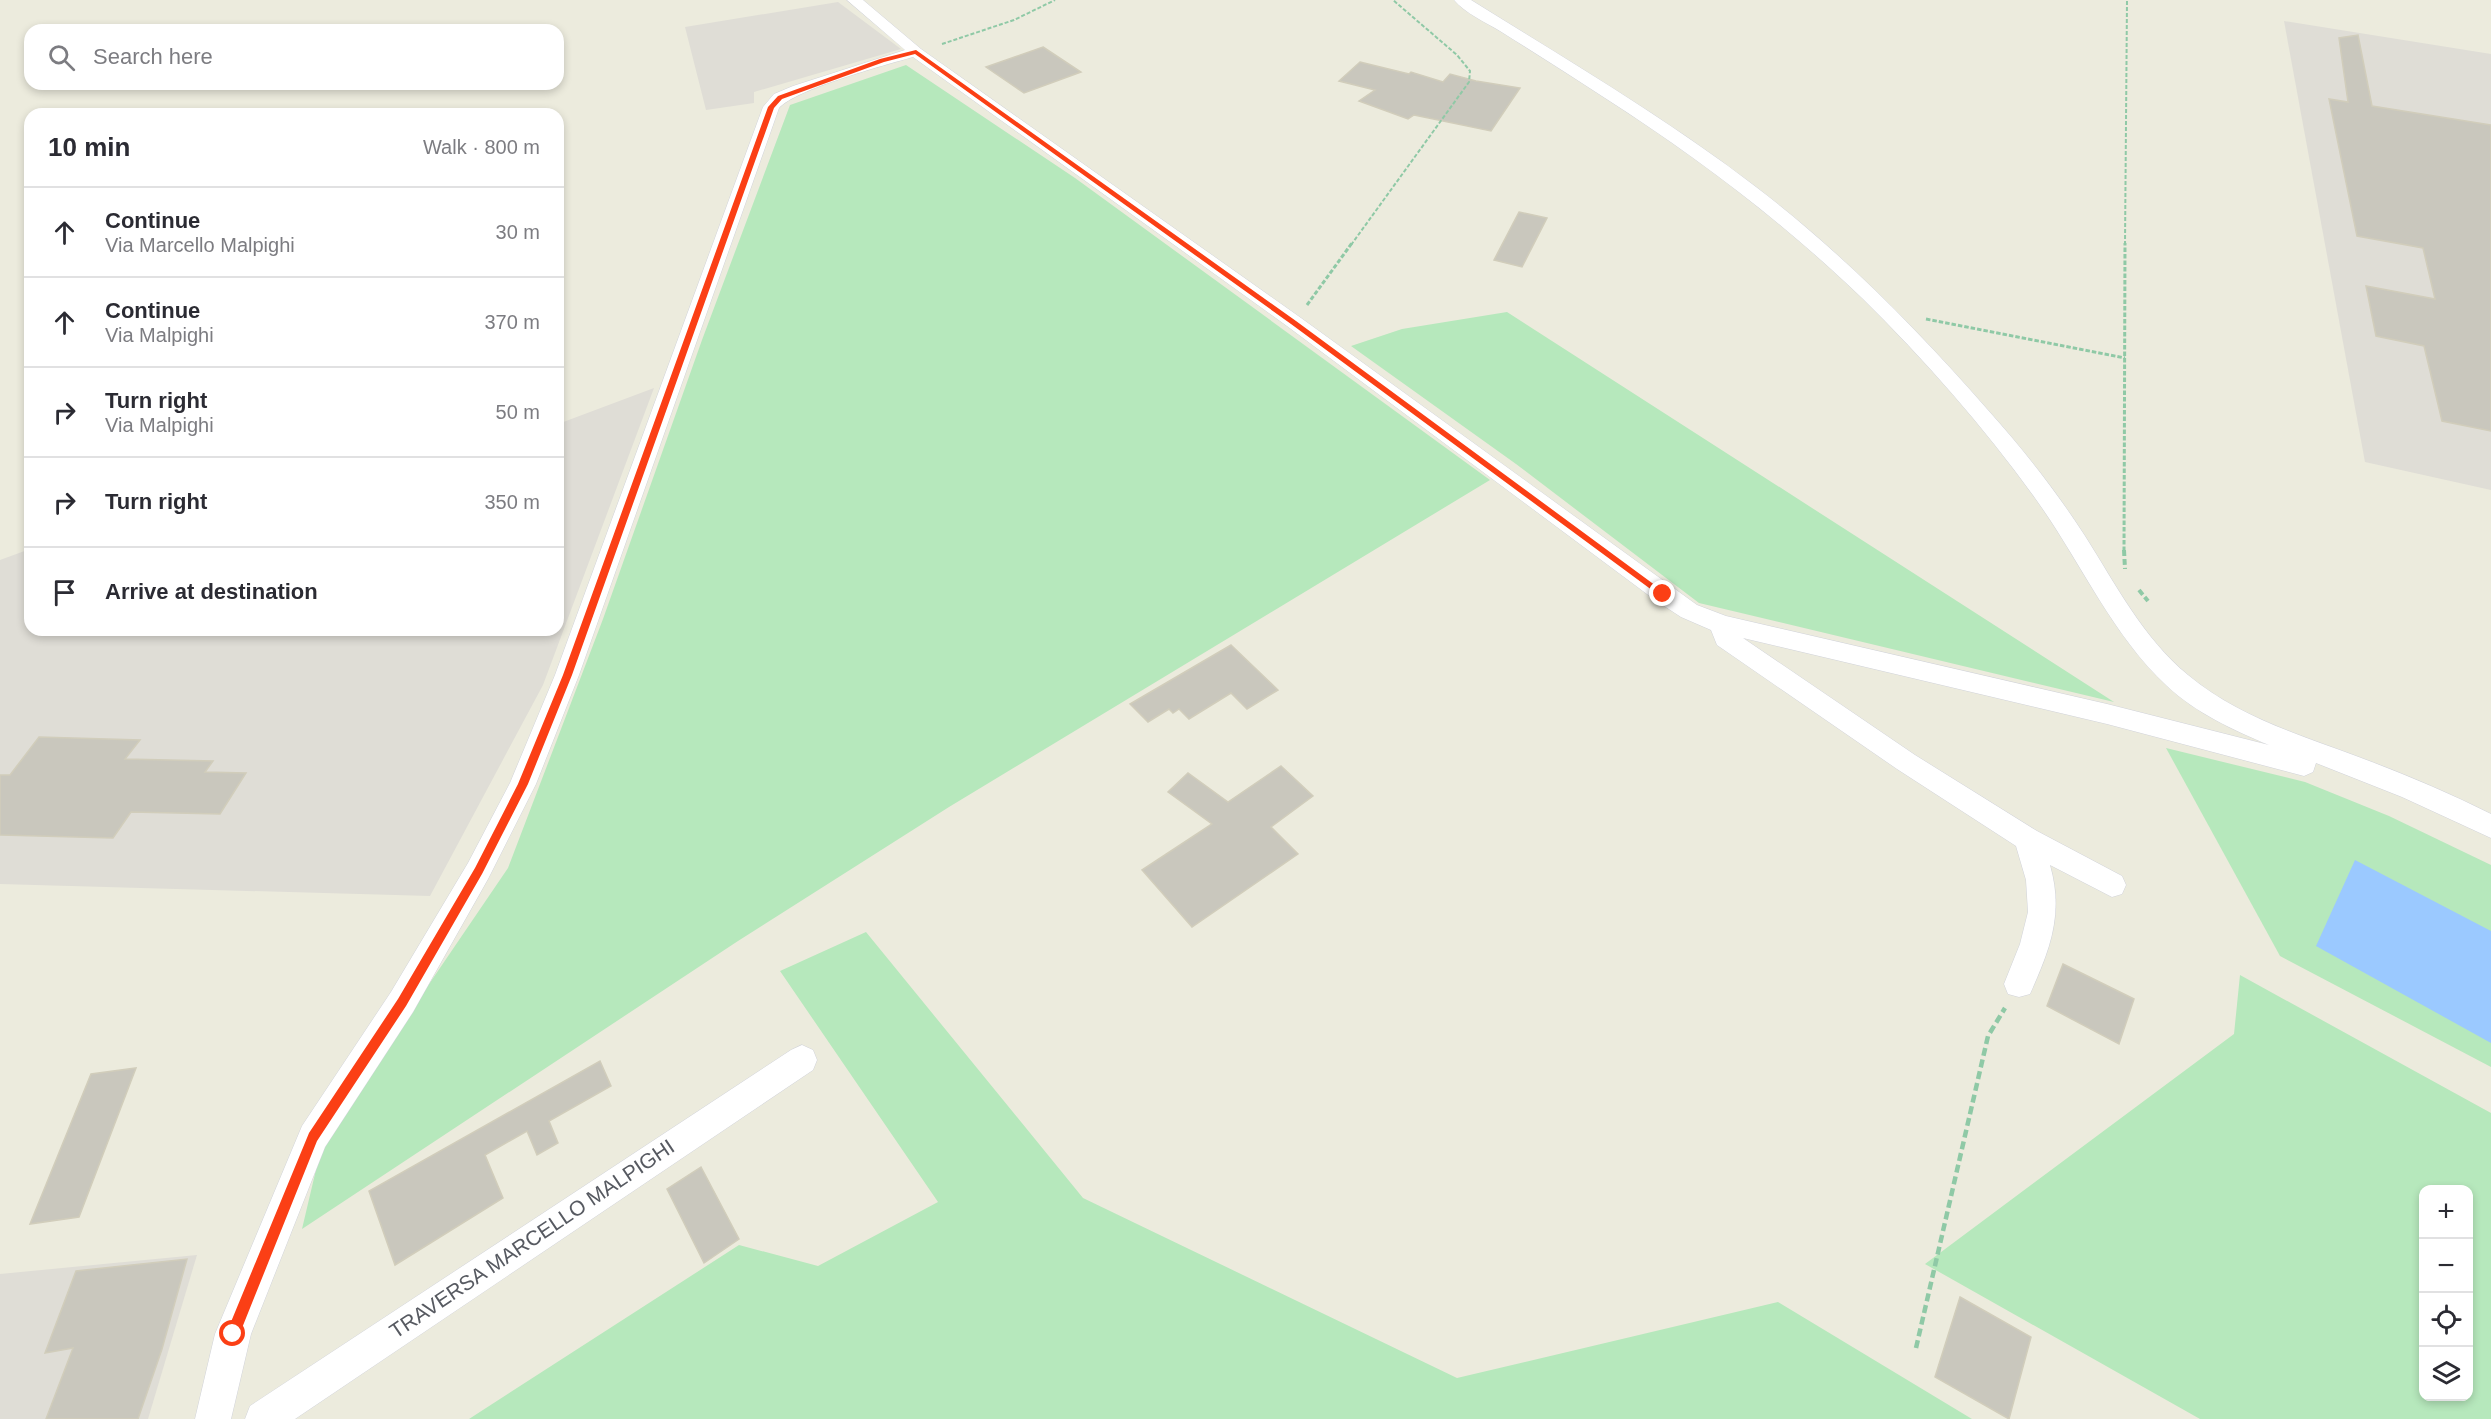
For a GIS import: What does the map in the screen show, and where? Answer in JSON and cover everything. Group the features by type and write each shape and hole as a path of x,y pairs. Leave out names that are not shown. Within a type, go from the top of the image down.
{"street":[{"path":"854,0 916,52 1294,322 1689,611 1721,624 2107,714 2337,775 2399,799 2491,846"},
{"path":"1461,0 1648,118 1724,172 1779,215 1895,321 1952,381 2061,518 2094,573 2152,656 2199,698 2265,735 2361,768 2436,798 2491,827"},
{"path":"213,1419 233,1334 313,1137 402,1002 478,871 523,784 572,664 771,107 780,97 799,89 916,52"},
{"path":"1721,624 1726,639 1906,762 2027,839 2112,885"},
{"path":"2019,984 2037,944 2044,895 2039,868 2027,839"},
{"name":"TRAVERSA MARCELLO MALPIGHI","path":"262,1419 802,1060"}],"path":[{"path":"916,52 1014,20 1055,0"},
{"path":"1294,322 1468,82 1470,71 1457,55 1393,0"},
{"path":"2126,572 2123,516 2127,0"},
{"path":"1895,321 1913,316 2126,358"},
{"path":"2137,586 2148,601"},
{"path":"1916,1348 1988,1036 2019,984"}],"shaded area":[{"path":"838,2 901,49 754,92 754,103 706,110 685,27"},
{"path":"2284,21 2491,54 2491,490 2365,462"},
{"path":"654,388 564,629 564,422"},
{"path":"24,551 24,636 561,636 543,685 430,896 0,884 0,560"},
{"path":"197,1255 148,1419 0,1419 0,1274"}],"green space":[{"path":"906,65 1075,178 1490,480 949,807 738,941 302,1229 323,1140 508,868 603,619 702,340 790,105"},
{"path":"1507,312 2114,702 1699,603 1516,464 1351,346 1402,329"},
{"path":"2166,748 2305,782 2389,816 2491,865 2491,1067 2280,956"},
{"path":"866,932 1083,1198 1457,1378 1778,1302 1972,1419 469,1419 739,1245 818,1266 938,1202 780,971"},
{"path":"2240,975 2491,1113 2491,1419 2200,1419 1925,1264 2234,1034"}],"water":[{"path":"2355,860 2491,931 2491,1043 2316,946"}],"building":[{"path":"2358,35 2372,106 2491,125 2491,431 2442,421 2424,346 2376,336 2366,286 2435,299 2423,248 2357,236 2329,99 2348,102 2339,38"},
{"path":"1043,47 1081,72 1024,93 986,67"},
{"path":"1360,62 1409,74 1411,72 1443,82 1450,74 1520,88 1491,131 1414,115 1408,119 1359,101 1375,90 1339,81"},
{"path":"1519,212 1547,218 1522,267 1494,260"},
{"path":"1231,645 1278,690 1247,709 1231,693 1189,719 1179,709 1173,713 1169,709 1148,722 1130,704"},
{"path":"39,737 140,740 125,759 213,761 205,772 246,773 220,814 131,812 113,838 0,835 0,775 10,775"},
{"path":"1281,766 1313,796 1271,827 1298,854 1192,927 1142,870 1212,824 1168,792 1188,773 1228,802"},
{"path":"2063,964 2134,999 2119,1044 2047,1006"},
{"path":"600,1061 611,1086 549,1121 558,1143 537,1155 527,1131 485,1155 503,1198 395,1265 369,1191"},
{"path":"136,1068 79,1217 30,1224 91,1074"},
{"path":"701,1167 739,1239 704,1263 667,1189"},
{"path":"187,1259 162,1349 138,1419 46,1419 73,1348 45,1353 76,1271"},
{"path":"1960,1297 2031,1337 2009,1419 1935,1377"}],"route":[{"path":"233,1334 313,1137 402,1002 478,871 523,784 567,675 771,107 780,97 882,61 916,52 1294,322 1663,594"}]}
